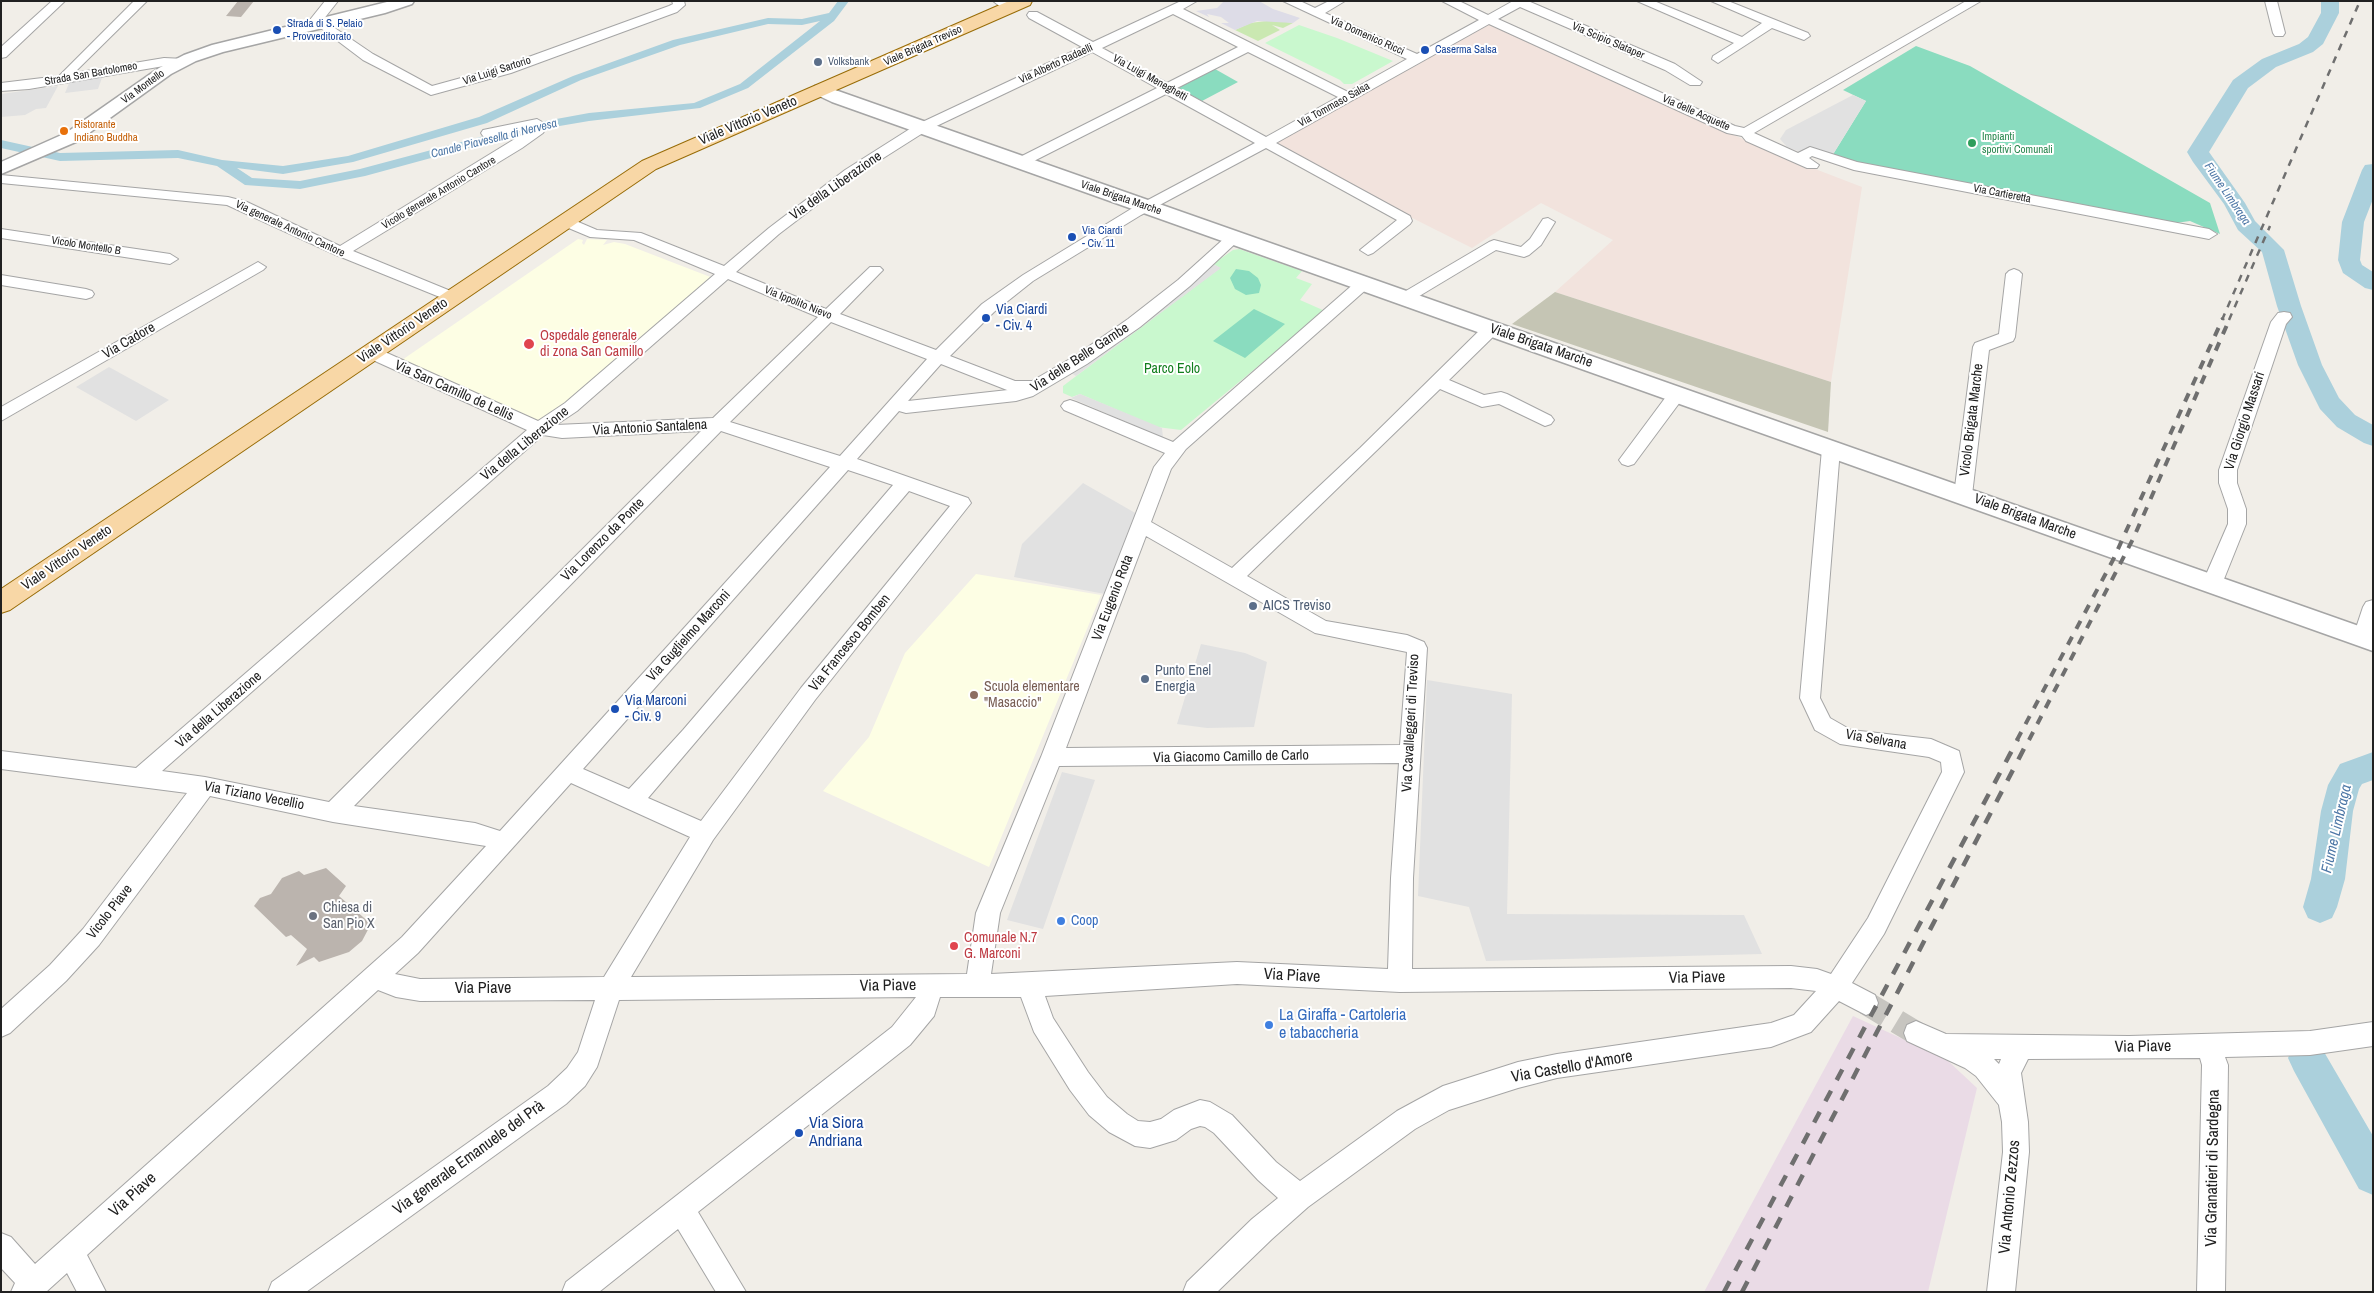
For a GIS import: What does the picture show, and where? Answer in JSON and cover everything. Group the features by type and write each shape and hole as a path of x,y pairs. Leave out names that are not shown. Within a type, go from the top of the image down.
{"main road":[{"name":"Viale Brigata Treviso","path":"829,94 844,80 1016,6"},
{"name":"Viale Vittorio Veneto","path":"1,603 564,221 658,160 829,94"}],"street":[{"path":"1,54 59,1"},
{"path":"63,79 141,1"},
{"path":"317,25 332,1"},
{"name":"Via Montello","path":"1,169 55,146 87,128 180,62 218,48 317,25 381,5 407,1"},
{"name":"Via Luigi Sartorio","path":"317,25 368,57 431,92 533,60 672,9 679,5 678,1"},
{"name":"Via Alberto Radaelli","path":"922,128 1191,1"},
{"name":"Via Domenico Ricci","path":"1289,1 1315,14 1336,20 1418,59"},
{"path":"1315,14 1339,1"},
{"name":"Via delle Acquette","path":"1448,1 1732,130 1746,132 1975,1"},
{"path":"1643,1 1743,42"},
{"path":"1717,1 1804,36"},
{"path":"2270,1 2279,33"},
{"name":"Via Tommaso Salsa","path":"1110,228 1521,2"},
{"name":"Via Scipio Slataper","path":"1521,2 1670,67 1695,82"},
{"name":"Via Luigi Meneghetti","path":"1016,6 1405,218 1405,221 1368,250"},
{"path":"1173,10 1348,97"},
{"path":"1718,59 1771,23"},
{"path":"1019,162 1248,47"},
{"name":"Strada San Bartolomeo","path":"1,87 159,63 180,62"},
{"name":"Viale Brigata Marche","path":"829,94 2368,639"},
{"name":"Vicolo generale Antonio Cantore","path":"341,252 517,145 538,127 488,133"},
{"name":"Via della Liberazione","path":"141,777 539,429 571,407 774,231 850,173 922,128"},
{"name":"Via Cartieretta","path":"1746,132 1750,138 1818,168 1858,178 2100,222"},
{"name":"Via Cartieretta","path":"1799,159 1810,151 1854,166 2209,234"},
{"name":"Via generale Antonio Cantore","path":"1,179 228,200 341,252 452,297"},
{"path":"1109,194 1117,202 1120,209 1110,228"},
{"name":"Via Ippolito Nievo","path":"564,221 595,234 636,236 724,274 939,357 1011,391"},
{"path":"1405,298 1494,245 1524,252 1536,242 1548,222"},
{"name":"Via Guglielmo Marconi","path":"376,978 455,898 939,357 969,327 1009,292 1110,228"},
{"name":"Vicolo Montello B","path":"1,233 170,259"},
{"name":"Via delle Belle Gambe","path":"896,405 906,406 1011,391 1022,394 1081,360 1134,323 1184,283 1233,238"},
{"name":"Via Cadore","path":"1,415 258,267"},
{"name":"Via Lorenzo da Ponte","path":"334,812 718,424 875,270"},
{"name":"Vicolo Brigata Marche","path":"1963,495 1981,347 2007,337 2014,274"},
{"path":"1,280 86,294"},
{"name":"Via Eugenio Rota","path":"978,986 988,913 1052,757 1163,467 1175,450 1363,284"},
{"name":"Via Giorgio Massari","path":"2212,584 2237,524 2237,508 2228,483 2228,470 2279,322 2284,316"},
{"path":"1141,525 1233,578 1439,382 1491,329"},
{"name":"Via San Camillo de Lellis","path":"370,352 539,429"},
{"path":"1439,382 1482,401 1500,398 1545,420"},
{"path":"1628,460 1677,394"},
{"path":"1070,406 1175,450"},
{"name":"Via Antonio Santalena","path":"539,429 562,432 718,424 828,460 845,462"},
{"name":"Via Selvana","path":"1831,449 1810,698 1822,724 1847,738 1931,748 1951,758 1953,772 1876,926 1836,987"},
{"name":"Via Francesco Bomben","path":"611,988 661,903 705,834 808,694 962,503 845,462"},
{"path":"632,800 690,736 905,483"},
{"name":"Via Cavalleggeri di Treviso","path":"1233,578 1322,628 1408,643 1416,648 1402,878 1400,982"},
{"path":"2368,639 2373,606"},
{"name":"Via Giacomo Camillo de Carlo","path":"1052,757 1410,754"},
{"name":"Via Tiziano Vecellio","path":"1,760 204,786 334,812 475,832 505,842"},
{"path":"567,772 705,834"},
{"name":"Vicolo Piave","path":"1,1025 58,973 92,937 204,786"},
{"name":"Via Piave","path":"30,1288 376,978 396,986 420,990 1029,986 1237,973 1400,982 1791,977 1817,980 1836,987 1866,1003"},
{"path":"576,1292 906,1031 925,1008 932,986"},
{"path":"1029,986 1043,1024 1090,1096 1113,1119 1135,1133 1150,1135 1167,1131 1183,1120 1200,1113 1210,1115 1223,1124 1267,1171 1299,1198"},
{"name":"Via Castello d'Amore","path":"1204,1289 1262,1228 1299,1198 1406,1120 1443,1099 1518,1075 1557,1066 1771,1036 1802,1024 1836,987"},
{"name":"Via generale Emanuele del Prà","path":"282,1292 568,1086 588,1058 611,988"},
{"name":"Via Piave","path":"1916,1033 1946,1046 2129,1048 2322,1042 2373,1034"},
{"name":"Via Antonio Zezzos","path":"1946,1046 1962,1052 1985,1067 2002,1086 2011,1101 2015,1122 2016,1152 2001,1292"},
{"path":"2011,1101 2008,1072 2015,1054 2024,1046"},
{"name":"Via Granatieri di Sardegna","path":"2209,1046 2215,1065 2211,1292"},
{"path":"681,1209 732,1292"},
{"path":"1,1247 30,1288"},
{"path":"70,1251 92,1292"}],"shaded area":[{"path":"1224,1 1259,1 1273,9 1300,18 1293,23 1257,21 1235,30 1221,23 1229,23 1221,17 1207,14 1209,17 1196,11 1217,8"},
{"path":"1487,22 1771,152 1862,187 1831,382 1555,292 1613,240 1541,203 1472,248 1265,144"},
{"path":"103,75 98,89 65,93 70,81"},
{"path":"58,86 46,108 36,109 25,115 1,117 1,94"},
{"path":"1853,95 1866,101 1832,156 1821,160 1787,147 1780,139 1786,130"},
{"name":"Ospedale generale di zona San Camillo","path":"578,239 583,240 582,243 584,245 587,239 607,240 603,245 614,242 625,244 713,278 540,425 402,360"},
{"path":"1213,264 1221,268 1076,376 1068,371 1141,320"},
{"path":"1555,292 1831,382 1828,432 1512,324"},
{"path":"109,367 169,400 136,421 76,387"},
{"path":"1080,394 1162,428 1163,438 1071,398"},
{"path":"1083,483 1137,514 1105,594 1014,577 1022,544"},
{"name":"Scuola elementare \"Masaccio\"","path":"976,574 1101,595 989,867 823,791 869,737 905,653"},
{"path":"1201,644 1245,653 1267,662 1254,727 1207,728 1177,724"},
{"path":"1427,680 1512,694 1507,914 1744,915 1762,954 1486,961 1469,907 1418,896"},
{"path":"1062,772 1095,780 1043,929 1007,920"},
{"path":"1853,1016 1946,1059 1977,1088 1928,1292 1704,1292"}],"green space":[{"path":"1274,20 1293,23 1283,28 1272,25 1280,30 1258,41 1235,30 1250,23"},
{"path":"1299,25 1393,61 1352,84 1344,84 1340,80 1265,43"},
{"name":"Impianti sportivi Comunali","path":"1916,46 1970,66 2210,203 2220,234 2190,221 2168,224 1835,159 1832,156 1866,101 1843,90"},
{"path":"1215,69 1238,82 1202,101 1178,88"},
{"name":"Parco Eolo","path":"1239,249 1302,271 1296,278 1312,284 1300,300 1325,311 1181,430 1157,427 1080,394 1072,397 1063,393 1063,386 1220,268 1213,264 1233,250"},
{"path":"1236,269 1249,271 1258,278 1261,285 1259,293 1246,295 1235,289 1230,278"},
{"path":"1254,309 1285,324 1245,358 1213,341"}],"building":[{"path":"238,1 254,1 241,17 226,16"},
{"name":"Chiesa di San Pio X","path":"326,868 346,886 339,896 371,924 362,941 349,952 319,962 314,957 296,966 307,949 291,935 286,937 254,906 260,898 271,894 282,878 299,871 304,875"}],"waterway":[{"name":"Canale Piavesella di Nervesa","path":"1,144 60,157 178,154 221,163 249,182 300,185 361,173 529,128 589,117 696,106 744,86 830,19 844,1"},
{"name":"Fiume Limbraga","path":"2330,1 2330,13 2316,40 2306,48 2269,63 2240,84 2198,152 2200,158 2234,203 2246,225 2273,250 2289,306 2310,365 2329,403 2346,421 2373,437"},
{"name":"Canale Piavesella di Nervesa","path":"223,163 283,170 349,159 483,120 577,78 677,42 768,21 802,22 829,16"},
{"name":"Fiume Limbraga","path":"2373,170 2353,222 2349,260 2351,268 2373,283"},
{"name":"Fiume Limbraga","path":"2320,907 2328,879 2337,811 2344,785 2351,774 2373,766"},
{"name":"Fiume Limbraga","path":"2307,1058 2373,1175"}],"tunnel":[{"path":"1866,1003 1916,1033"}],"railway":[{"path":"2222,320 2360,1"},
{"path":"2229,320 2270,226"},
{"path":"2017,740 2113,560 2223,318"},
{"path":"2029,740 2133,539 2230,318"},
{"path":"1724,1292 2018,739"},
{"path":"1742,1292 2029,739"}],"place":[{"name":"Strada di S. Pelaio - Provveditorato","path":"277,30"},
{"name":"Caserma Salsa","path":"1425,50"},
{"name":"Volksbank","path":"818,62"},
{"name":"Ristorante Indiano Buddha","path":"64,131"},
{"name":"Impianti sportivi Comunali","path":"1972,143"},
{"name":"Via Ciardi - Civ. 11","path":"1072,237"},
{"name":"Via Ciardi - Civ. 4","path":"986,318"},
{"name":"Ospedale generale di zona San Camillo","path":"529,344"},
{"name":"AICS Treviso","path":"1253,606"},
{"name":"Punto Enel Energia","path":"1145,679"},
{"name":"Scuola elementare \"Masaccio\"","path":"974,695"},
{"name":"Via Marconi - Civ. 9","path":"615,709"},
{"name":"Chiesa di San Pio X","path":"313,916"},
{"name":"Coop","path":"1061,921"},
{"name":"Comunale N.7 G. Marconi","path":"954,946"},
{"name":"La Giraffa - Cartoleria e tabaccheria","path":"1269,1025"},
{"name":"Via Siora Andriana","path":"799,1133"}]}
